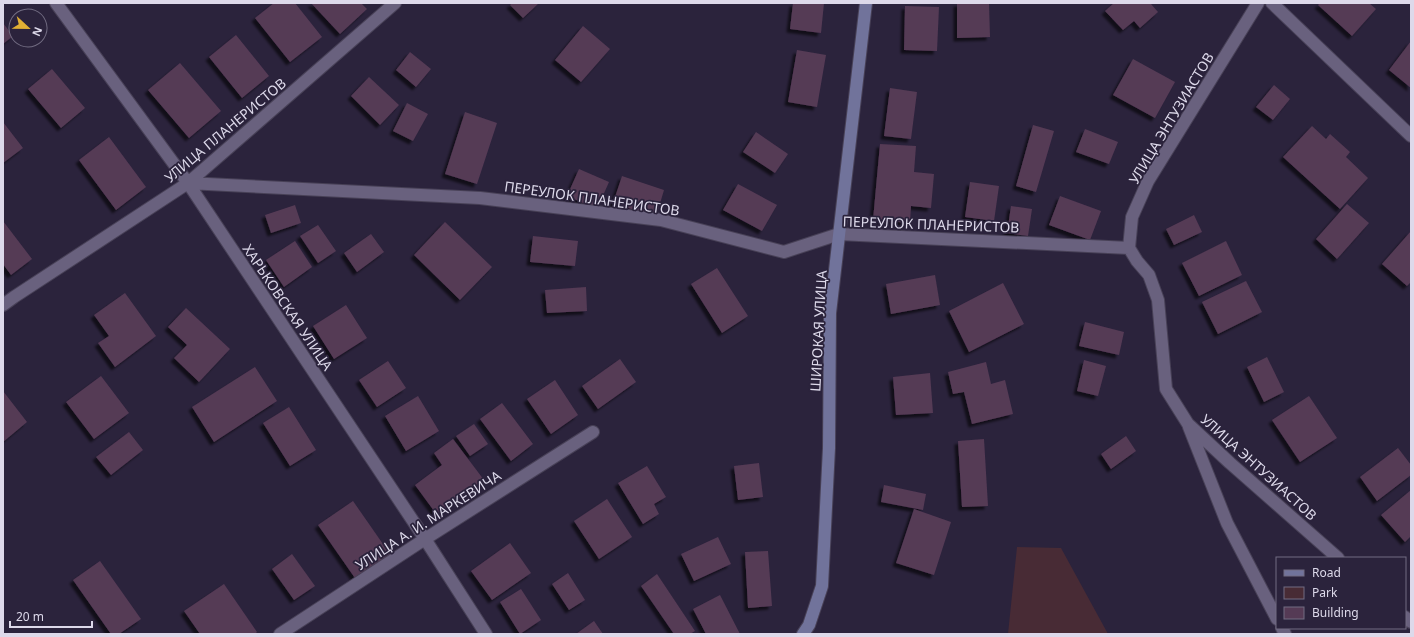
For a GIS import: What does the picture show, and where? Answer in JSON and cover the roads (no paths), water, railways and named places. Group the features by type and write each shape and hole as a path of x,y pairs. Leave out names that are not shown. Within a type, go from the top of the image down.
{"street":[{"name":"ХАРЬКОВСКАЯ УЛИЦА","path":"56,3 188,183 425,539 486,634"},
{"name":"УЛИЦА ПЛАНЕРИСТОВ","path":"3,305 188,183 395,3"},
{"name":"ШИРОКАЯ УЛИЦА","path":"803,634 809,625 822,586 828,448 830,313 866,3"},
{"name":"УЛИЦА ЭНТУЗИАСТОВ","path":"1258,3 1148,181 1132,217 1129,248 1137,261 1149,275 1158,300 1166,389 1188,424 1337,557"},
{"path":"1272,3 1411,136"},
{"name":"ПЕРЕУЛОК ПЛАНЕРИСТОВ","path":"188,183 480,198 661,220 784,252 839,234 1129,248"},
{"path":"1188,424 1227,524 1276,617"},
{"name":"УЛИЦА А. И. МАРКЕВИЧА","path":"280,634 593,432"}]}
